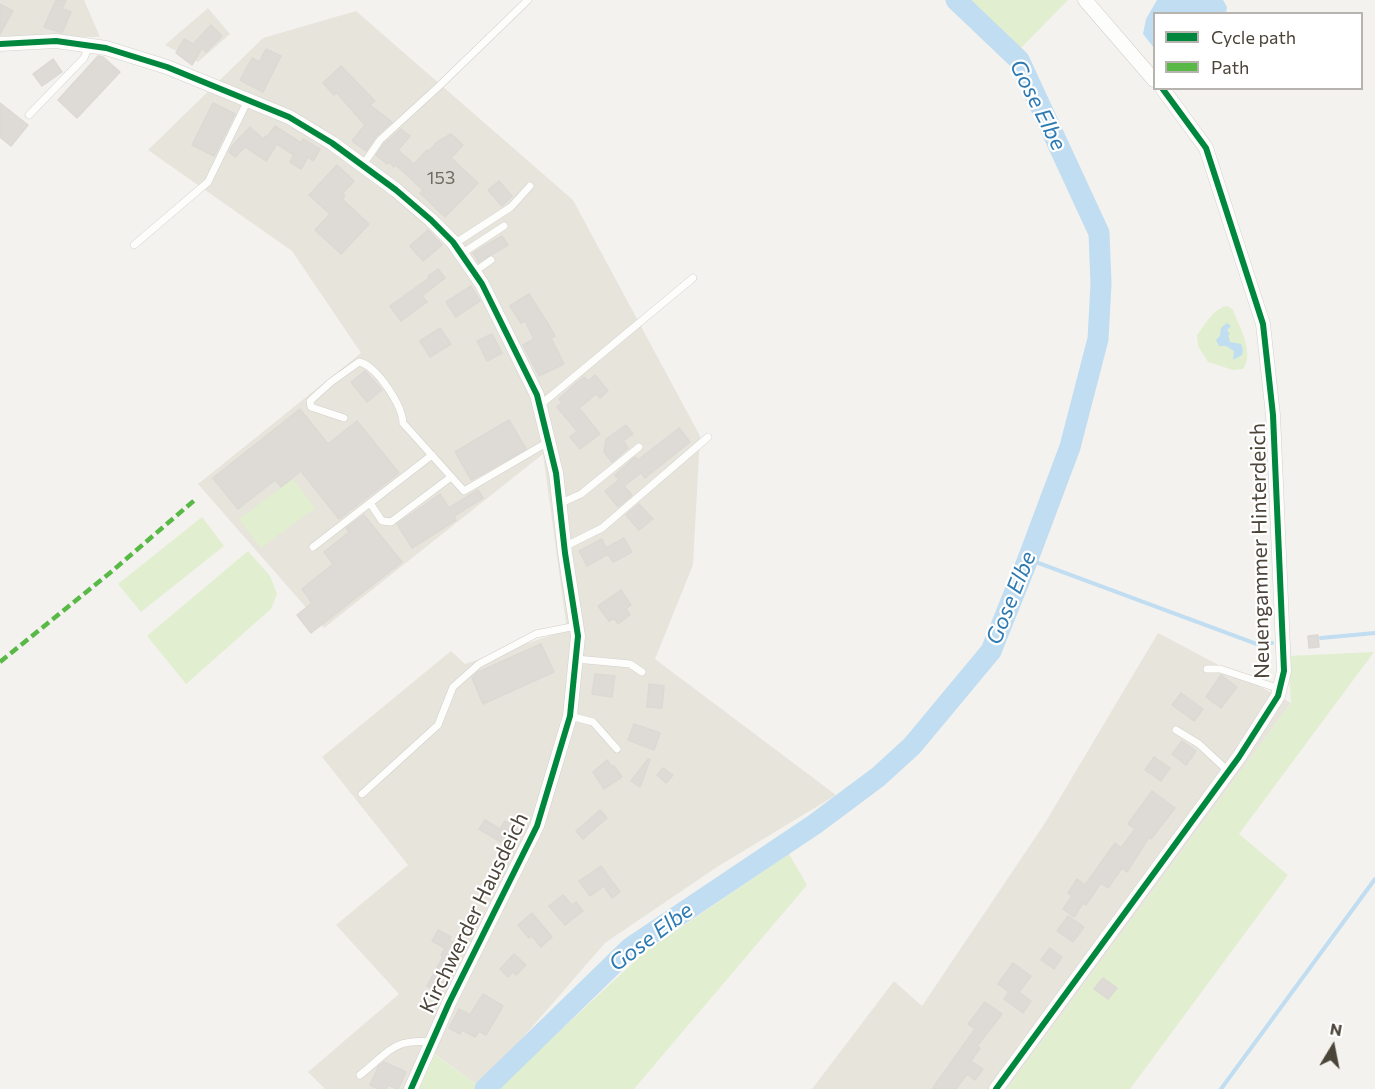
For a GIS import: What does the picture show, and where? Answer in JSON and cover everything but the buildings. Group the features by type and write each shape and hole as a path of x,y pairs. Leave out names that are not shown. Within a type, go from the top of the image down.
{"street":[{"path":"1085,0 1153,78"},
{"name":"Kirchwerder Hausdeich","path":"0,44 56,41 106,48 167,67 289,117 332,143 396,190 432,220 458,249 482,284 537,395 556,473 564,547 578,636 570,716 537,826 449,1003 411,1089"},
{"name":"Neuengammer Hinterdeich","path":"996,1089 1228,771 1278,696 1284,670 1273,415 1263,324 1206,148 1163,90"}],"lane":[{"path":"363,165 380,140 528,0"},
{"path":"29,115 84,58 89,46"},
{"path":"134,245 208,182 248,100"},
{"path":"458,249 511,207 530,186"},
{"path":"458,249 504,226"},
{"path":"474,272 491,260"},
{"path":"539,406 693,278"},
{"path":"344,418 311,407 309,401 359,362 367,364 388,389 402,414 403,423 464,491 548,442"},
{"path":"564,547 602,528 708,437"},
{"path":"559,504 581,494 639,447"},
{"path":"314,547 432,455"},
{"path":"370,503 382,521 391,522 451,477"},
{"path":"362,794 438,725 453,687 479,664 536,634 576,626"},
{"path":"576,659 630,664 642,672"},
{"path":"1207,669 1221,669 1280,689"},
{"path":"570,716 593,722 617,749"},
{"path":"1176,730 1199,744 1228,771"},
{"path":"360,1075 395,1045 416,1041 432,1042"}],"shaded area":[{"path":"0,0 84,0 100,37 0,36"},
{"path":"208,8 230,34 198,62 165,45"},
{"path":"356,11 573,200 700,436 693,565 655,659 836,795 717,867 605,943 480,1087 425,1047 406,1089 325,1089 308,1072 399,994 336,925 408,865 322,757 451,651 465,664 567,630 543,454 324,628 198,484 361,353 292,251 148,150 263,38"},
{"path":"1158,633 1291,703 1007,1089 812,1089 894,981 922,1006 1045,823"}],"green space":[{"path":"970,0 1068,0 1019,50"},
{"path":"1228,306 1233,310 1247,347 1243,369 1233,370 1208,362 1198,346 1197,335 1214,313"},
{"path":"293,479 315,508 261,548 239,519"},
{"path":"202,517 224,546 141,612 118,584"},
{"path":"248,551 270,576 277,594 271,609 186,684 147,636"},
{"path":"1374,652 1239,834 1288,875 1130,1089 1007,1089 1291,703 1288,656"},
{"path":"789,854 807,885 634,1089 497,1089 646,951"},
{"path":"435,1054 480,1087 478,1089 419,1089"}],"water":[{"path":"1157,0 1223,0 1227,7 1226,12 1153,12 1153,47 1143,34 1146,19"},
{"path":"1227,323 1231,326 1227,330 1230,334 1228,335 1230,342 1241,344 1243,350 1242,355 1233,360 1234,351 1226,346 1219,346 1216,340 1220,336 1221,328"}],"waterway":[{"name":"Gose Elbe","path":"485,1089 630,948 815,824 878,777 912,746 991,651 1070,447 1098,339 1101,284 1099,233 1019,60 956,0"},
{"path":"1028,559 1257,644 1272,643"},
{"path":"1321,638 1375,633"},
{"path":"1221,1089 1375,879"}],"marked path":[{"path":"0,662 111,572 197,498"}],"cycle path":[{"path":"0,44 56,41 106,48 167,67 289,117 332,143 396,190 453,242 482,284 537,395 556,473 578,636 570,716 537,826 449,1003 411,1089"},
{"path":"996,1089 1239,757 1278,696 1284,671 1273,415 1263,324 1206,148 1163,90"}]}
